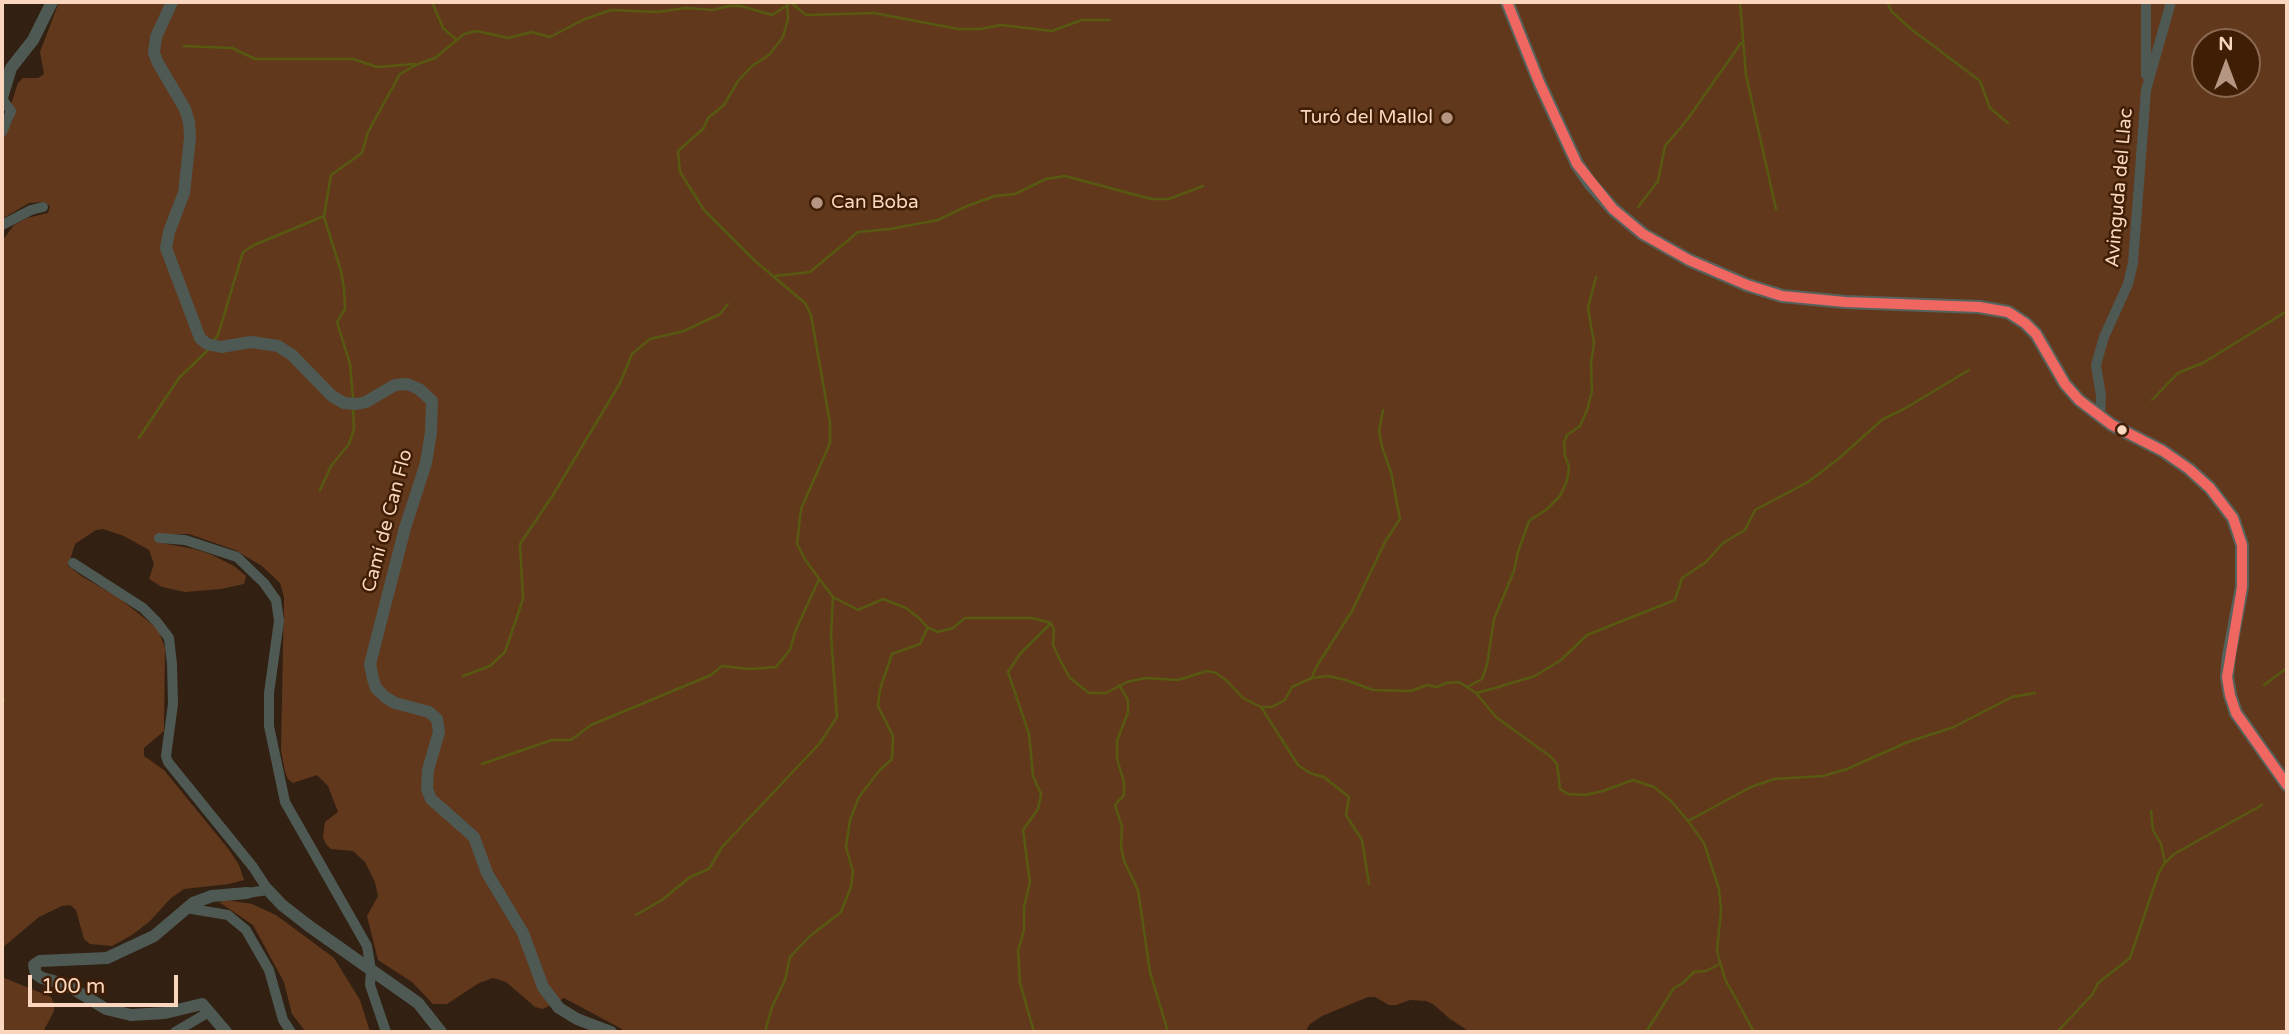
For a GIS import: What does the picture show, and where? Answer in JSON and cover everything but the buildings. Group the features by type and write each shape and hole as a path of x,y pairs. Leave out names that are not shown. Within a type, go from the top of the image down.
{"main road":[{"path":"1507,2 1544,94 1577,164 1613,209 1643,234 1709,269 1782,296 1845,302 1979,307 2008,312 2031,328 2065,384 2079,400 2132,437 2163,451 2210,488 2233,518 2242,545 2242,587 2229,656 2228,686 2236,713 2287,785"}],"street":[{"path":"2,132 11,111 2,98 10,68 29,46 52,2"},
{"name":"Camí de Can Flo","path":"172,2 156,37 154,52 184,109 189,122 190,138 184,193 169,232 166,248 200,338 207,344 221,347 251,342 278,346 292,355 332,396 344,403 366,402 395,384 419,388 432,401 426,463 405,528 370,664 373,679 376,688 385,697 395,703 429,712 437,719 439,732 428,770 427,789 431,799 474,837 486,873 523,933 543,987 559,1008 577,1019 611,1032"},
{"path":"2146,2 2146,90"},
{"name":"Avinguda del Llac","path":"2100,416 2101,396 2096,365 2104,337 2128,284 2133,263 2146,90 2171,2"},
{"path":"2,225 43,207"},
{"path":"159,538 185,540 237,557 264,583 276,600 279,621 269,693 269,726 285,802 367,946 370,985 386,1032"},
{"path":"73,563 143,608 169,638 173,705 171,732 165,748 168,762 253,867 268,890 282,905 370,973 418,1003 441,1032"},
{"path":"226,1032 202,1004 166,1013 131,1015 106,1009 65,984 42,978 36,974 34,965 40,961 107,958 154,936 193,903 212,896 268,890"},
{"path":"186,908 228,915 246,930 269,970 283,1020 291,1032"},
{"path":"175,1032 209,1012"}],"shaded area":[{"path":"59,2 2287,2 2287,1032 1470,1032 1426,1001 1410,1000 1389,1005 1375,997 1368,997 1322,1016 1310,1024 1305,1032 623,1032 564,998 543,1009 535,1007 506,982 493,978 479,983 447,1004 433,1004 412,982 378,960 367,916 378,896 375,882 365,862 353,851 331,849 323,837 325,822 338,812 328,786 317,775 293,783 285,772 281,750 284,597 280,583 262,566 235,550 189,534 166,534 158,535 156,542 210,554 234,566 246,576 244,584 221,589 185,592 162,587 149,579 154,564 149,550 124,536 103,529 96,530 75,544 68,566 119,598 158,629 165,648 164,731 144,748 144,756 164,770 230,851 244,880 184,889 171,898 150,921 112,946 90,944 84,939 76,910 70,905 39,917 2,948 2,241 14,225 27,218 48,213 50,206 44,202 29,203 2,219 2,140 13,120 11,104 18,83 23,78 38,78 44,74 40,52"},
{"path":"227,900 252,904 276,915 334,958 360,1000 370,1032 306,1032 292,1014 284,982 253,925 219,902"},
{"path":"2,977 51,997 54,1011 43,1032 2,1032"}],"waterway":[{"path":"432,2 443,28 457,40"},
{"path":"787,2 788,19 783,37 769,55 752,66 738,81 724,105 708,118 704,128 678,151 680,172 704,210 755,261 805,303 811,315 830,423 830,443 801,509 797,544 806,561 833,597 858,610 883,599 906,608 927,627 938,632 953,628 965,618 1032,618 1051,623"},
{"path":"790,2 806,15 874,13 958,29 1001,25 1052,31 1082,20 1110,20"},
{"path":"1740,2 1746,75 1776,209"},
{"path":"1887,2 1892,12 1911,29 1980,81 1990,108 2008,123"},
{"path":"214,340 218,335 243,252 324,216 331,175 362,153 368,132 400,74 435,58 464,34 477,31 508,38 531,32 550,37 585,19 611,10 657,12 741,6 772,15 788,5"},
{"path":"1638,207 1658,181 1665,146 1687,120 1741,43"},
{"path":"184,46 232,48 255,59 353,59 377,67 415,64"},
{"path":"775,276 810,272 858,232 938,220 995,196 1015,194 1046,179 1065,176 1151,199 1169,199 1203,186"},
{"path":"324,217 344,289 345,309 337,322 350,364 353,398"},
{"path":"1469,686 1482,679 1487,665 1494,619 1514,571 1529,521 1560,496 1567,481 1569,467 1564,443 1567,435 1580,426 1592,391 1591,363 1594,343 1588,308 1596,277"},
{"path":"463,676 490,666 505,652 523,599 520,544 553,495 620,383 632,354 650,339 684,331 720,314 728,304"},
{"path":"2152,400 2178,373 2203,363 2287,311"},
{"path":"139,438 179,378 209,349"},
{"path":"1051,623 1054,630 1053,645 1060,660 1070,678 1089,693 1106,693 1127,682 1145,678 1178,680 1207,671 1216,673 1243,698 1261,707 1272,707 1285,700 1292,687 1312,678 1328,676 1373,690 1411,691 1427,685 1437,687 1459,682 1476,693 1495,688 1535,676 1561,660 1587,635 1675,600 1682,578 1706,562 1723,543 1745,530 1755,510 1808,482 1883,419 1969,370"},
{"path":"320,490 331,466 349,444 354,429 353,408"},
{"path":"1312,678 1352,611 1385,542 1400,519 1391,472 1379,431 1383,410"},
{"path":"482,764 552,740 571,740 591,725 711,675 722,666 750,669 776,667 790,650 795,632 819,579"},
{"path":"636,915 662,900 690,877 709,869 722,847 820,743 837,717 831,635 833,598"},
{"path":"1034,1032 1020,983 1018,951 1024,930 1024,907 1030,882 1023,830 1038,809 1041,794 1033,776 1029,734 1008,672 1020,654 1051,623"},
{"path":"765,1032 772,1007 785,980 790,957 810,936 841,912 851,887 853,872 846,847 850,820 859,797 892,759 893,736 878,706 880,689 892,654 920,644 927,629"},
{"path":"2264,685 2287,668"},
{"path":"1119,685 1128,700 1128,712 1117,741 1117,759 1124,782 1124,795 1115,805 1122,827 1121,846 1124,861 1138,890 1150,972 1168,1032"},
{"path":"1476,693 1496,717 1551,757 1557,764 1560,789 1568,794 1585,795 1633,780 1654,787 1671,801 1688,821 1704,843 1719,889 1721,910 1717,951 1725,979 1754,1032"},
{"path":"1688,821 1751,787 1774,779 1823,776 1847,769 1908,742 1954,727 2012,697 2035,693"},
{"path":"1261,707 1298,765 1310,773 1324,777 1349,797 1346,815 1362,840 1369,884"},
{"path":"2166,862 2174,854 2262,805"},
{"path":"2057,1032 2092,995 2098,983 2130,958 2158,875 2165,862 2161,844 2153,830 2151,811"},
{"path":"1646,1032 1674,988 1694,972 1706,971 1720,964"}],"transit line":[{"path":"1507,2 1539,82 1577,164 1613,209 1643,234 1689,260 1747,285 1782,296 1845,302 1979,307 2008,312 2036,334 2065,384 2079,400 2112,425 2163,451 2210,488 2233,518 2242,545 2242,587 2227,677 2230,695 2236,713 2287,785"}],"place":[{"name":"Turó del Mallol","path":"1447,118"},
{"name":"Can Boba","path":"817,203"}]}
